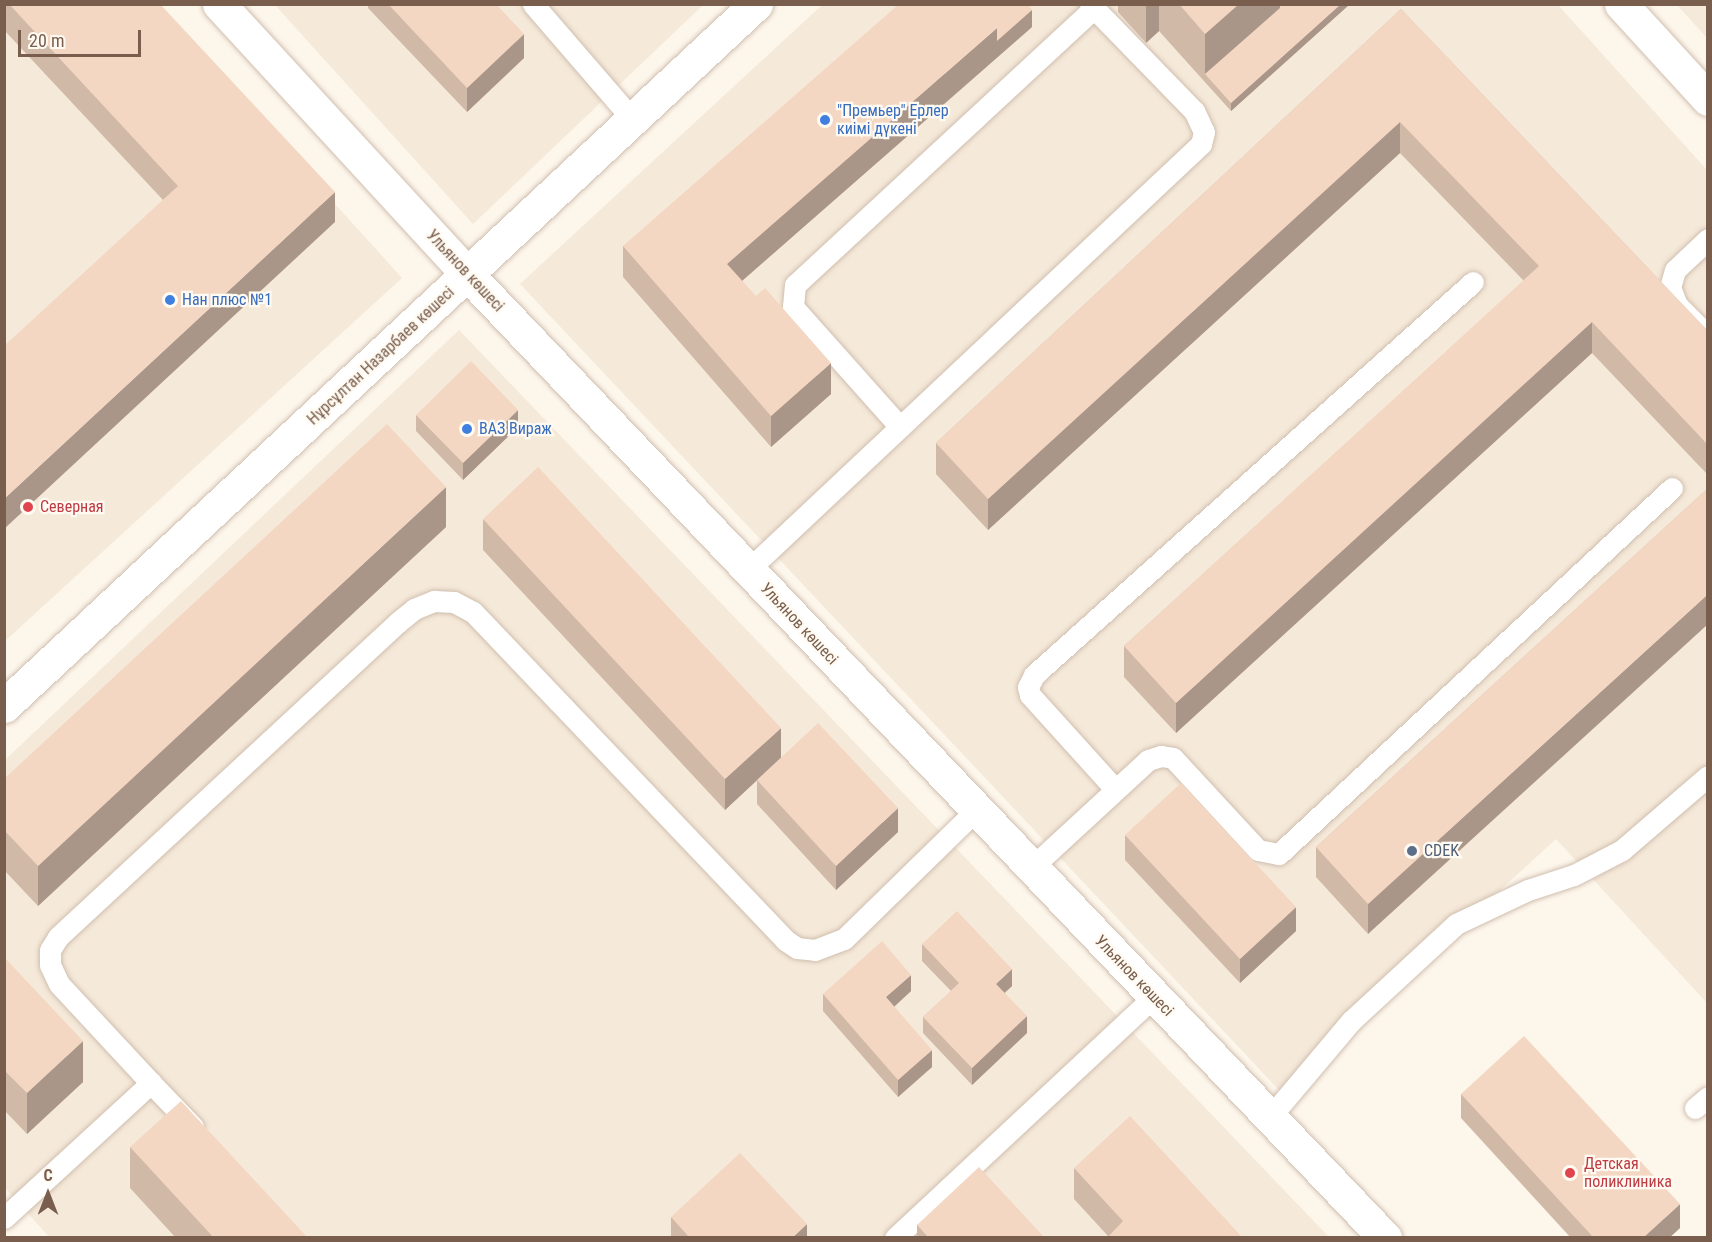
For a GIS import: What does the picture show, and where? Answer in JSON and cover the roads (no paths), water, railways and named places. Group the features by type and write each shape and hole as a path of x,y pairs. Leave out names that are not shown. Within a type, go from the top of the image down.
{"street":[{"name":"Ульянов көшесі","path":"219,4 468,275 1153,997 1271,1116 1385,1238"},
{"name":"Нұрсұлтан Назарбаев көшесі","path":"4,706 756,4"},
{"path":"1621,4 1707,99"}],"lane":[{"path":"533,4 633,120"},
{"path":"748,570 1201,144 1201,122 1194,111 1092,6 795,285 793,307 900,427"},
{"path":"1707,239 1675,270 1670,286 1677,305 1707,336"},
{"path":"1115,789 1030,695 1028,687 1034,675 1473,282"},
{"path":"1031,868 1148,760 1173,758 1258,850 1279,854 1672,488"},
{"path":"208,1143 59,984 50,965 50,950 58,938 414,609 434,601 454,602 473,612 785,939 797,948 815,950 844,939 976,810"},
{"path":"1271,1116 1351,1021 1456,924 1528,890 1574,875 1622,850 1707,776"},
{"path":"896,1238 1153,997"},
{"path":"4,1218 151,1083"}],"place":[{"name":"\"Премьер\" Ерлер киімі дүкені","path":"825,120"},
{"name":"Нан плюс №1","path":"170,300"},
{"name":"ВАЗ Вираж","path":"467,429"},
{"name":"Северная","path":"28,507"},
{"name":"CDEK","path":"1412,851"},
{"name":"Детская поликлиника","path":"1570,1173"}]}
